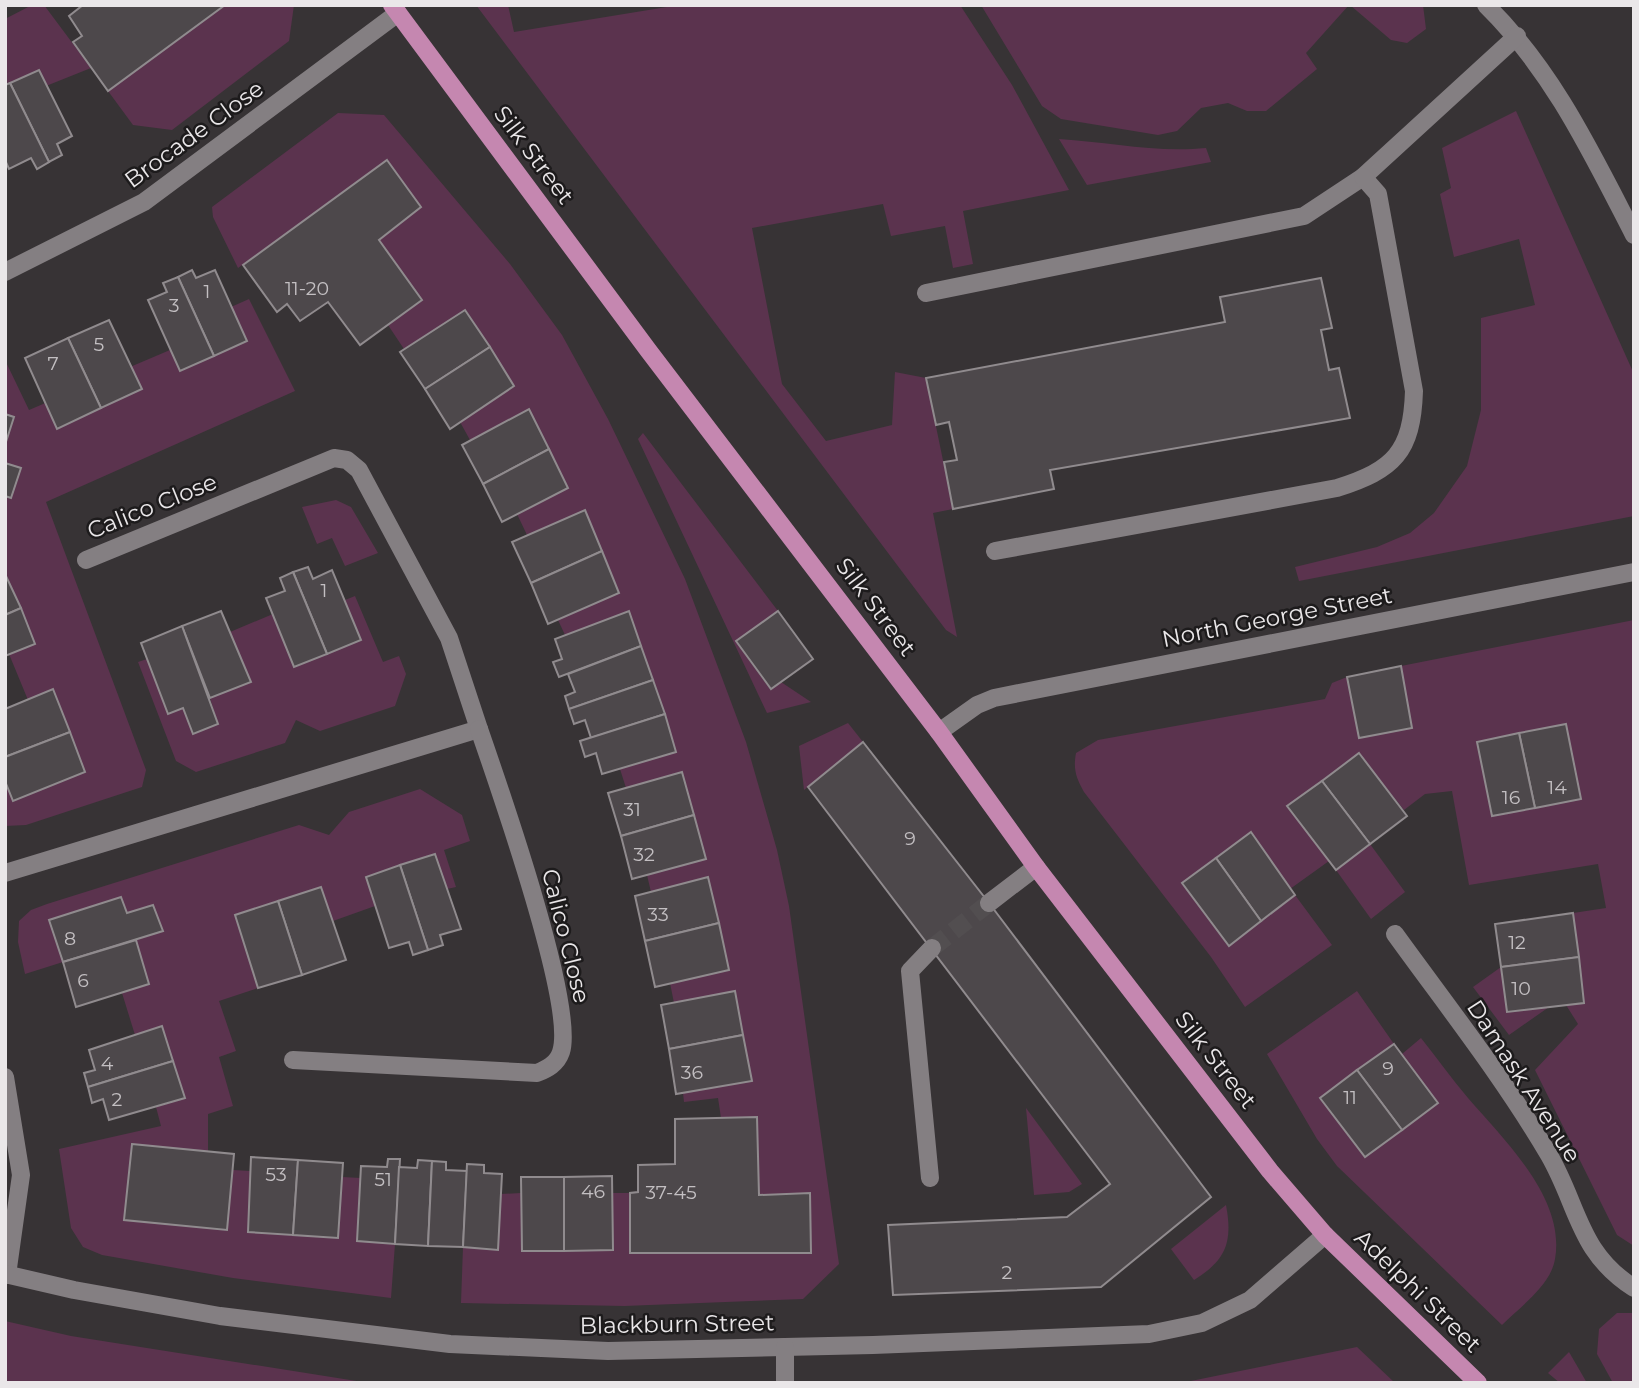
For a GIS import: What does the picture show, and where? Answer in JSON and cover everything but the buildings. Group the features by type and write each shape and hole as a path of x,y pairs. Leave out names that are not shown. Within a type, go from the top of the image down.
{"main road":[{"name":"Silk Street","path":"395,9 648,350 939,732 1036,867 1270,1171 1325,1235"},
{"name":"Adelphi Street","path":"1325,1235 1478,1383"}],"street":[{"path":"1486,5 1517,36 1572,115 1634,235"},
{"name":"Brocade Close","path":"5,272 144,202 395,9"},
{"path":"926,293 1304,216 1363,177 1517,36"},
{"path":"995,551 1338,488 1367,478 1391,462 1405,445 1413,423 1414,391 1378,194 1363,177"},
{"name":"Calico Close","path":"86,560 334,458 347,460 359,470 449,638 505,804 544,939 563,1020 561,1052 551,1067 537,1073 293,1060"},
{"name":"North George Street","path":"939,732 977,705 994,698 1634,572"},
{"path":"5,873 479,730"},
{"path":"989,903 1036,867"},
{"name":"Damask Avenue","path":"1395,934 1549,1156 1589,1247 1606,1266 1634,1288"},
{"path":"930,1178 910,971 932,948"},
{"path":"5,1077 21,1175 20,1200 6,1274"},
{"name":"Blackburn Street","path":"6,1274 74,1290 220,1316 450,1344 608,1351 785,1347 1149,1334 1202,1323 1250,1300 1325,1235"},
{"path":"785,1347 785,1383"}],"shaded area":[{"path":"32,5 44,5 91,68 46,86 38,70 5,85 5,19"},
{"path":"225,5 294,5 289,41 172,130 133,125 108,91"},
{"path":"476,5 508,5 514,32 679,5 960,5 1012,85 1069,190 963,211 973,264 953,268 945,226 891,236 883,204 752,228 782,384 826,441 892,425 895,372 926,378 953,509 933,513 957,637 946,630"},
{"path":"981,5 1349,5 1306,53 1317,69 1266,111 1247,111 1228,103 1201,108 1177,131 1158,135 1061,119 1042,106"},
{"path":"1350,5 1423,5 1426,29 1407,43 1391,40"},
{"path":"1516,111 1634,374 1634,516 1299,581 1295,567 1377,547 1410,533 1434,513 1467,466 1481,410 1481,318 1535,305 1519,239 1454,257 1440,194 1451,188 1442,148"},
{"path":"338,113 384,115 510,264 562,335 608,419 685,579 746,742 777,850 789,906 839,1264 803,1299 624,1306 461,1303 463,1247 498,1249 501,1194 521,1193 522,1251 612,1193 630,1193 630,1253 810,1253 809,1193 759,1195 757,1118 721,1118 718,1098 684,1102 683,1093 752,1081 735,991 674,1003 670,983 729,970 708,878 651,892 647,875 706,859 682,773 626,788 620,769 676,752 629,612 565,635 558,620 619,593 585,510 527,535 517,514 568,488 529,410 470,440 460,422 490,347 466,310 404,349 388,325 421,300 379,240 387,161 238,268 213,217 212,207"},
{"path":"1059,139 1151,148 1206,148 1211,162 1087,185"},
{"path":"249,299 295,391 46,502 146,770 142,787 26,825 5,826 5,781 14,801 85,772 53,690 28,700 9,654 35,644 5,574 5,496 11,498 21,468 5,463 5,445 14,417 5,414 5,360 29,410 170,350 180,370 231,307"},
{"path":"643,433 778,611 736,642 770,689 781,682 811,702 767,713 638,439"},
{"path":"336,500 351,507 378,553 345,566 332,538 317,544 302,507"},
{"path":"355,596 383,662 399,656 406,674 395,706 320,731 296,720 285,743 196,772 176,761 138,662 147,659 168,714 183,708 194,733 218,724 210,698 250,682 230,632 273,614 295,667 361,640 345,600"},
{"path":"1634,620 1634,1246 1617,1235 1535,1070 1578,1024 1566,1005 1584,1002 1573,913 1606,908 1598,864 1469,885 1452,791 1425,794 1404,810 1359,754 1287,806 1329,861 1290,889 1182,883 1228,946 1295,895 1332,945 1245,1007 1211,957 1084,792 1077,778 1076,753 1098,740 1325,699 1332,683 1347,677 1359,738 1412,728 1401,666","holes":["1566,724 1580,799 1492,816 1477,742"]},
{"path":"848,723 863,742 804,790 799,746"},
{"path":"420,789 462,815 470,841 444,850 456,887 447,889 435,854 367,877 375,906 333,921 321,887 235,915 258,988 219,1001 236,1051 219,1057 233,1106 208,1114 208,1151 132,1145 124,1220 227,1230 233,1170 250,1171 248,1232 338,1238 342,1177 361,1178 395,1244 391,1298 233,1278 102,1255 83,1247 71,1228 59,1149 161,1126 156,1107 185,1098 173,1061 135,1035 122,993 149,984 136,940 163,931 153,905 127,913 121,897 50,920 63,962 25,974 18,942 19,921 31,910 47,904 299,825 329,835 349,812"},
{"path":"1370,844 1405,892 1371,919 1336,870"},
{"path":"1501,967 1507,1012 1549,1007 1509,1035 1473,987"},
{"path":"1357,991 1394,1044 1320,1098 1365,1157 1437,1103 1402,1054 1421,1038 1514,1151 1542,1192 1556,1236 1552,1269 1534,1295 1502,1325 1337,1166 1317,1139 1267,1054"},
{"path":"1026,1108 1082,1184 1069,1192 1034,1195"},
{"path":"1226,1205 1228,1230 1225,1249 1205,1273 1194,1280 1171,1249"},
{"path":"1617,1313 1634,1313 1634,1383 1613,1383 1597,1354 1599,1329"},
{"path":"5,1321 71,1336 369,1383 5,1383"},
{"path":"1357,1347 1395,1383 1181,1383"},
{"path":"1569,1352 1587,1383 1560,1383 1548,1373"}],"tunnel":[{"path":"932,948 989,903"}]}
